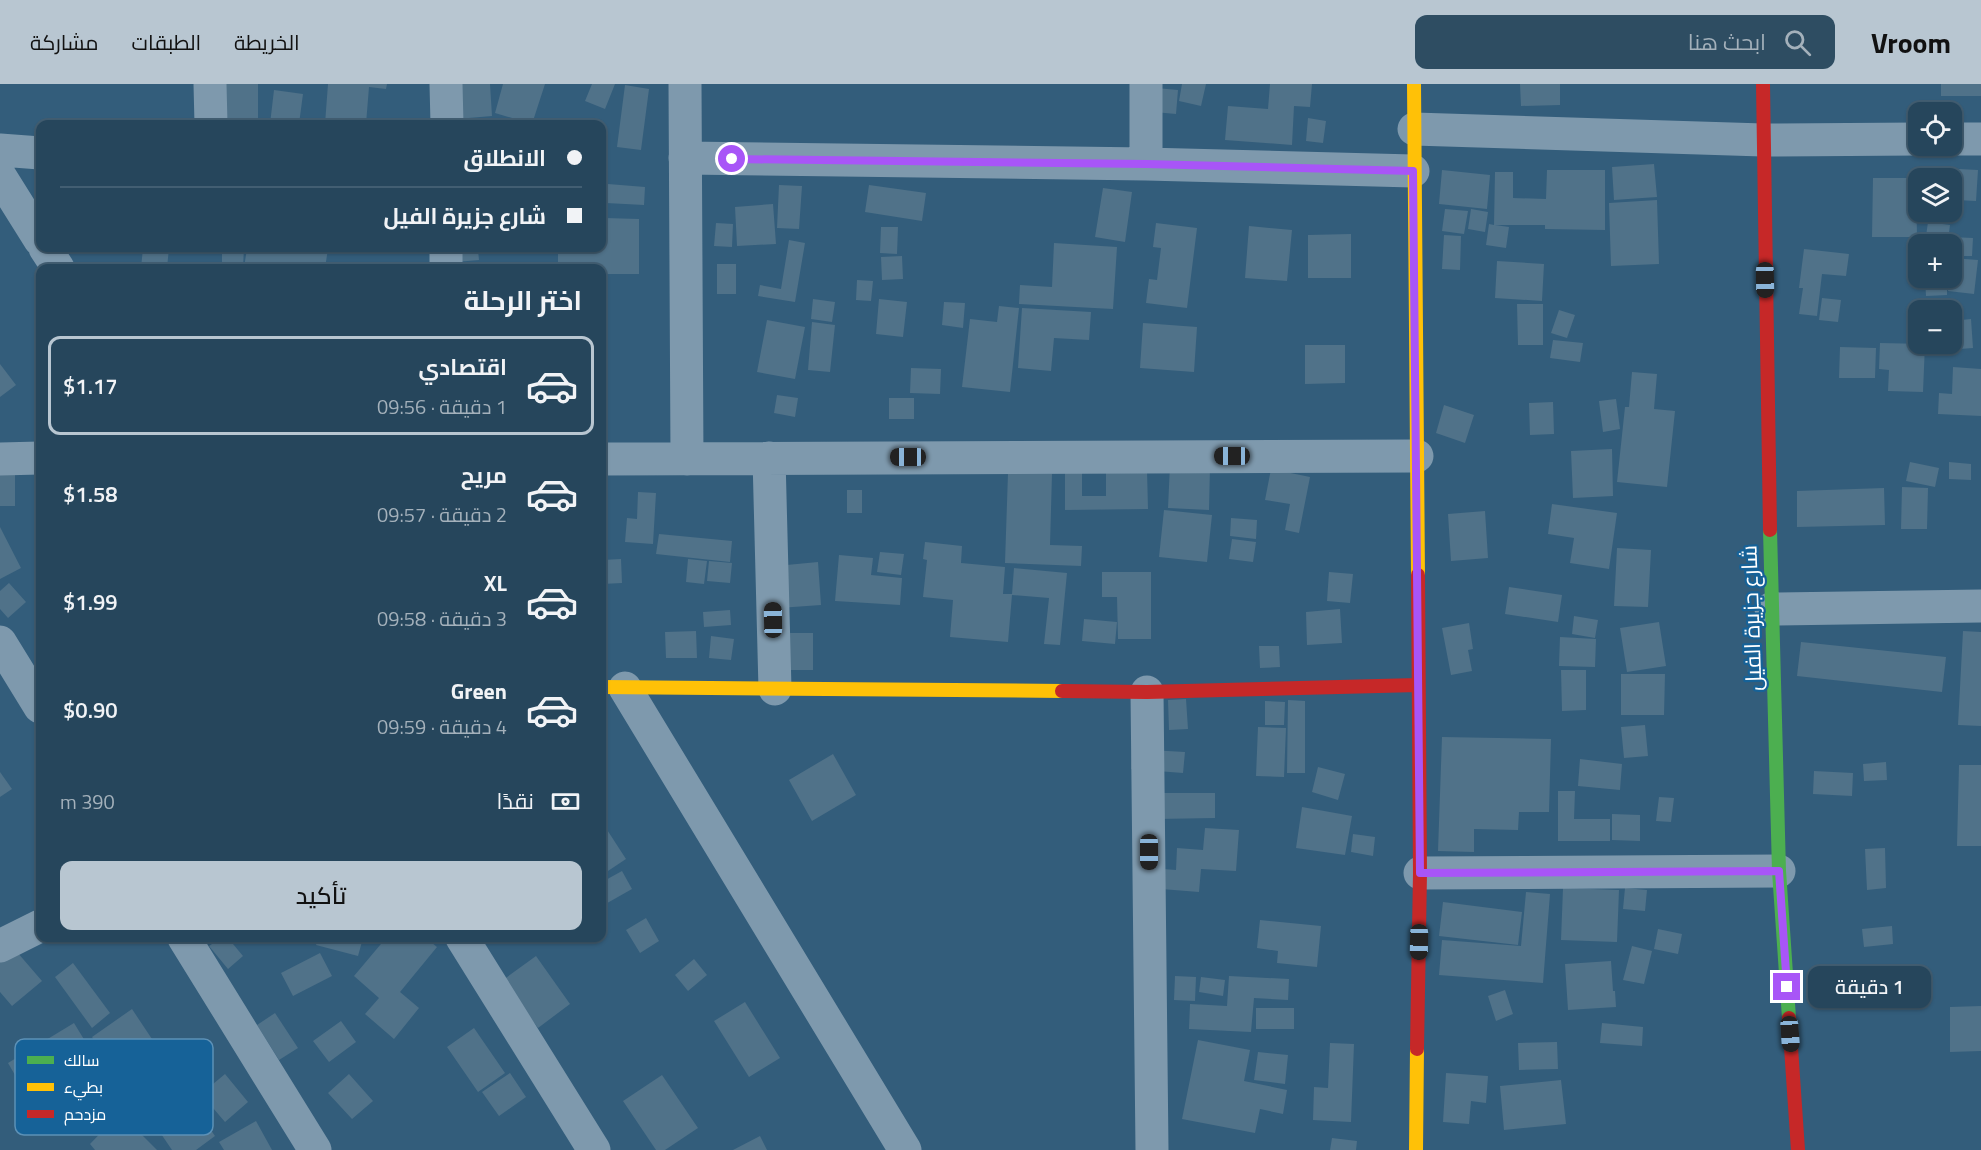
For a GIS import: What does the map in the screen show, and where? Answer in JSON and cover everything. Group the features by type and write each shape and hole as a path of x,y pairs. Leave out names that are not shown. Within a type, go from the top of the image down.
{"street":[{"path":"210,84 211,120"},
{"path":"446,84 447,120"},
{"path":"685,84 687,459"},
{"path":"1146,84 1146,164"},
{"path":"1414,84 1420,873 1416,1150"},
{"name":"شارع جزيرة الفيل","path":"1763,84 1771,609 1779,871 1798,1150"},
{"path":"1414,129 1763,140 1908,139"},
{"path":"1962,139 1981,139"},
{"path":"0,150 36,153"},
{"path":"686,158 1146,164 1413,171"},
{"path":"0,176 36,234"},
{"path":"606,459 1417,456"},
{"path":"0,459 36,458"},
{"path":"769,458 775,689"},
{"path":"1771,609 1981,606"},
{"path":"0,642 36,700"},
{"path":"613,688 1147,692 1418,685"},
{"path":"613,688 905,1150"},
{"path":"1147,692 1152,1150"},
{"path":"1420,873 1779,871"},
{"path":"0,946 36,928"},
{"path":"186,942 315,1150"},
{"path":"464,942 594,1150"}],"building":[{"path":"217,84 258,84 258,120 216,120"},
{"path":"328,84 387,84 386,89 369,87 366,120 325,120"},
{"path":"454,84 490,84 492,116 457,119"},
{"path":"503,84 545,84 533,120 519,120 495,113"},
{"path":"592,84 615,84 605,109 585,101"},
{"path":"1182,84 1206,84 1201,106 1179,101"},
{"path":"1270,84 1312,84 1310,107 1294,106 1292,145 1225,140 1228,106 1268,109"},
{"path":"1520,84 1560,84 1560,105 1521,106"},
{"path":"1941,84 1981,84 1981,96 1941,96"},
{"path":"625,85 649,89 641,150 617,147"},
{"path":"1156,88 1178,90 1176,114 1154,112"},
{"path":"274,90 303,94 300,120 270,120"},
{"path":"1308,118 1326,121 1323,143 1306,141"},
{"path":"1654,164 1657,197 1614,200 1612,167"},
{"path":"1962,169 1978,170 1976,201 1962,200"},
{"path":"1442,170 1490,175 1487,209 1439,204"},
{"path":"1547,170 1605,170 1605,230 1545,229 1545,225 1495,225 1509,227 1506,248 1486,245 1489,224 1494,225 1495,172 1513,172 1513,198 1546,199"},
{"path":"1873,178 1908,178 1908,222 1917,222 1917,234 1908,234 1908,237 1872,237"},
{"path":"608,184 645,187 644,205 606,203"},
{"path":"779,185 802,186 799,229 777,228"},
{"path":"869,185 926,193 922,221 865,212"},
{"path":"1103,188 1132,192 1125,242 1095,237"},
{"path":"1657,200 1659,264 1611,266 1609,203"},
{"path":"773,204 776,244 737,246 735,207"},
{"path":"1445,209 1468,211 1464,234 1442,231"},
{"path":"1471,209 1488,212 1485,232 1468,229"},
{"path":"606,218 639,219 639,274 606,274 606,264 558,264 558,252 606,252"},
{"path":"1928,222 1950,225 1949,234 1926,234"},
{"path":"716,223 733,224 732,247 714,246"},
{"path":"1156,223 1197,228 1187,308 1146,303 1149,279 1157,280 1161,248 1153,247"},
{"path":"1249,226 1292,230 1287,281 1245,278"},
{"path":"881,227 898,227 897,254 880,253"},
{"path":"1351,234 1351,278 1308,278 1308,235"},
{"path":"1444,235 1461,236 1460,270 1442,269"},
{"path":"1962,238 1973,238 1972,256 1962,256"},
{"path":"789,240 805,243 795,302 758,296 760,285 781,289"},
{"path":"1054,243 1117,247 1113,309 1019,304 1020,285 1052,287"},
{"path":"1804,249 1849,254 1846,276 1822,274 1817,316 1799,314 1803,288 1799,288"},
{"path":"143,252 169,252 167,264 141,264"},
{"path":"222,252 244,252 243,264 222,264"},
{"path":"246,252 328,252 326,264 245,264"},
{"path":"455,252 478,252 479,260 456,262"},
{"path":"902,256 903,279 882,280 881,257"},
{"path":"1962,259 1978,260 1974,294 1948,291 1948,288 1962,288"},
{"path":"1497,261 1544,264 1542,301 1495,298"},
{"path":"717,264 736,264 736,294 717,294"},
{"path":"857,280 873,281 871,301 856,300"},
{"path":"1926,288 1947,288 1947,295 1926,296"},
{"path":"1822,298 1841,300 1838,322 1819,320"},
{"path":"813,299 835,302 832,322 811,319"},
{"path":"879,299 907,302 903,337 876,334"},
{"path":"944,302 965,303 963,328 942,325"},
{"path":"1517,304 1543,304 1543,345 1518,345"},
{"path":"999,306 1019,308 1010,392 962,387 970,319 997,322"},
{"path":"1022,308 1091,312 1089,340 1054,338 1051,371 1018,368"},
{"path":"1559,310 1575,315 1567,338 1551,333"},
{"path":"1971,319 1973,348 1962,349 1962,320"},
{"path":"767,320 805,327 795,379 757,372"},
{"path":"812,322 835,325 830,372 808,370"},
{"path":"1143,323 1197,327 1194,372 1140,368"},
{"path":"1553,340 1583,343 1580,362 1550,358"},
{"path":"1880,343 1908,344 1908,354 1925,354 1923,392 1888,391 1889,370 1879,369"},
{"path":"1305,345 1345,345 1345,383 1305,384"},
{"path":"1840,347 1876,348 1875,378 1839,378"},
{"path":"0,364 16,385 0,397"},
{"path":"1953,367 1981,369 1981,416 1938,414 1939,393 1952,394"},
{"path":"911,368 941,369 940,394 910,393"},
{"path":"1632,372 1657,374 1654,409 1675,411 1667,487 1617,482 1625,407 1629,407"},
{"path":"777,395 798,398 795,417 774,413"},
{"path":"889,398 914,398 914,419 889,419"},
{"path":"1616,399 1620,429 1603,432 1599,401"},
{"path":"1553,402 1554,434 1530,435 1529,403"},
{"path":"1444,405 1474,415 1465,443 1436,433"},
{"path":"1612,449 1613,496 1573,498 1571,451"},
{"path":"1910,462 1939,468 1935,487 1906,481"},
{"path":"1949,462 1971,464 1971,480 1949,479"},
{"path":"1170,465 1210,467 1209,510 1168,508"},
{"path":"1271,469 1310,477 1299,533 1285,530 1290,504 1265,500"},
{"path":"1065,470 1082,470 1082,496 1106,496 1106,470 1147,470 1148,509 1065,510"},
{"path":"0,471 15,471 15,506 0,506"},
{"path":"1008,473 1052,474 1050,545 1082,546 1081,566 1005,563"},
{"path":"1902,487 1928,488 1927,529 1901,529"},
{"path":"1884,488 1885,525 1797,527 1797,491"},
{"path":"847,490 862,490 862,513 847,513"},
{"path":"638,492 656,493 653,544 625,542 627,518 637,519"},
{"path":"1552,504 1617,513 1609,569 1570,563 1574,538 1548,534"},
{"path":"1164,510 1212,515 1207,562 1159,557"},
{"path":"1485,511 1488,558 1451,561 1448,514"},
{"path":"1231,518 1257,520 1256,539 1230,536"},
{"path":"0,527 21,568 0,579"},
{"path":"659,534 732,541 730,562 656,554"},
{"path":"1232,539 1256,542 1253,562 1229,559"},
{"path":"925,542 962,546 961,563 1005,567 1003,594 1012,594 1014,568 1067,573 1060,645 1044,644 1049,598 1012,595 1008,642 950,637 953,600 923,597 927,560 923,559"},
{"path":"1617,548 1651,550 1648,607 1614,606"},
{"path":"880,552 904,554 901,575 877,572"},
{"path":"839,555 873,558 871,575 902,578 900,605 835,601"},
{"path":"621,559 622,583 606,584 606,560"},
{"path":"688,559 707,561 704,584 686,582"},
{"path":"709,561 732,563 730,583 707,581"},
{"path":"818,562 821,605 779,608 776,566"},
{"path":"1102,572 1151,572 1151,639 1118,639 1117,597 1102,597"},
{"path":"1329,572 1353,574 1350,603 1327,601"},
{"path":"9,583 26,602 8,618 0,609 0,591"},
{"path":"1509,587 1562,595 1558,622 1505,614"},
{"path":"1340,609 1342,643 1307,645 1306,612"},
{"path":"730,610 731,625 704,627 703,612"},
{"path":"1574,616 1598,620 1595,638 1572,634"},
{"path":"1084,619 1117,622 1115,644 1082,641"},
{"path":"1659,622 1666,666 1627,672 1620,628"},
{"path":"1469,623 1473,649 1468,650 1472,671 1451,675 1442,628"},
{"path":"696,631 697,658 666,658 665,632"},
{"path":"1963,631 1981,632 1981,726 1958,725"},
{"path":"774,633 813,633 813,670 774,670"},
{"path":"711,636 734,639 731,660 709,658"},
{"path":"1560,637 1596,639 1595,667 1559,666"},
{"path":"1801,642 1946,657 1942,692 1797,676"},
{"path":"1259,646 1279,646 1280,667 1260,668"},
{"path":"1561,670 1586,670 1586,710 1562,711"},
{"path":"1621,674 1665,674 1664,715 1621,715"},
{"path":"1186,699 1188,729 1169,730 1168,700"},
{"path":"1288,700 1305,701 1305,773 1287,773"},
{"path":"1265,701 1285,702 1284,725 1265,725"},
{"path":"1645,725 1648,756 1624,758 1621,727"},
{"path":"1258,727 1286,728 1284,777 1256,776"},
{"path":"1442,737 1551,739 1549,812 1519,812 1518,830 1474,829 1474,852 1438,851"},
{"path":"1132,749 1185,752 1183,773 1131,769"},
{"path":"833,754 856,795 812,821 789,780"},
{"path":"1580,759 1622,764 1620,790 1578,786"},
{"path":"1886,762 1887,780 1864,781 1863,764"},
{"path":"1959,765 1981,765 1981,846 1957,846"},
{"path":"1318,767 1345,774 1338,800 1312,792"},
{"path":"1814,771 1853,773 1852,796 1813,794"},
{"path":"0,772 12,789 0,797"},
{"path":"1558,791 1575,791 1574,819 1610,819 1610,841 1558,841"},
{"path":"1157,793 1215,793 1215,818 1157,819"},
{"path":"1659,797 1674,798 1671,822 1656,821"},
{"path":"1302,807 1352,816 1345,855 1296,848"},
{"path":"1612,814 1640,815 1640,841 1612,840"},
{"path":"606,828 626,859 606,872"},
{"path":"1205,828 1239,830 1236,871 1201,869 1199,892 1161,889 1163,869 1176,870 1177,848 1203,850"},
{"path":"1353,834 1375,837 1373,856 1351,852"},
{"path":"1885,848 1886,888 1867,890 1865,849"},
{"path":"622,871 632,889 606,904 606,880"},
{"path":"1563,888 1619,890 1617,942 1561,940"},
{"path":"1625,888 1647,890 1645,911 1623,909"},
{"path":"1526,892 1550,894 1543,983 1439,975 1442,940 1521,946"},
{"path":"1443,902 1522,912 1518,945 1439,936"},
{"path":"646,918 659,941 640,953 626,930"},
{"path":"1260,920 1321,926 1317,967 1277,963 1278,951 1257,948"},
{"path":"1892,926 1893,944 1864,947 1862,929"},
{"path":"1658,929 1682,934 1678,954 1654,949"},
{"path":"215,942 231,942 243,956 228,969 209,946"},
{"path":"317,942 362,942 358,956 316,945"},
{"path":"383,942 431,942 437,947 400,992 419,1008 394,1039 365,1014 379,998 354,976"},
{"path":"11,945 42,981 12,1006 0,992 0,954"},
{"path":"1632,946 1652,951 1644,984 1623,980"},
{"path":"320,953 332,976 293,996 281,973"},
{"path":"536,956 570,1004 538,1028 503,980"},
{"path":"694,959 707,975 688,991 675,975"},
{"path":"1611,961 1616,1007 1568,1010 1565,964"},
{"path":"73,963 110,1013 92,1028 55,977"},
{"path":"1175,976 1196,977 1195,1001 1174,1000"},
{"path":"1229,976 1289,979 1288,1000 1254,998 1251,1032 1189,1029 1190,1004 1227,1006"},
{"path":"1201,977 1225,980 1223,996 1199,992"},
{"path":"1505,990 1513,1014 1496,1021 1488,996"},
{"path":"745,1002 780,1058 749,1077 714,1021"},
{"path":"1981,1006 1981,1051 1950,1052 1950,1007"},
{"path":"1256,1008 1294,1008 1294,1029 1256,1029"},
{"path":"132,1009 152,1039 93,1039 92,1037"},
{"path":"275,1013 298,1048 279,1060 257,1025"},
{"path":"341,1021 356,1042 329,1062 313,1041"},
{"path":"74,1023 84,1039 48,1039"},
{"path":"1602,1023 1643,1027 1642,1046 1600,1043"},
{"path":"474,1028 505,1073 478,1092 447,1047"},
{"path":"1198,1040 1250,1050 1244,1081 1287,1090 1283,1114 1260,1109 1255,1133 1182,1119"},
{"path":"1557,1042 1558,1069 1519,1070 1518,1043"},
{"path":"1330,1043 1354,1044 1351,1122 1313,1120 1314,1087 1328,1088"},
{"path":"1258,1052 1288,1055 1285,1084 1254,1080"},
{"path":"15,1059 15,1075 8,1063"},
{"path":"510,1073 526,1097 499,1116 482,1092"},
{"path":"1446,1073 1488,1076 1486,1103 1471,1101 1469,1124 1443,1122"},
{"path":"225,1074 248,1102 225,1122 213,1108 213,1084"},
{"path":"349,1074 373,1101 352,1119 328,1093"},
{"path":"662,1075 698,1128 665,1150 656,1150 623,1101"},
{"path":"1561,1080 1566,1124 1504,1130 1500,1086"},
{"path":"256,1121 272,1150 224,1150 219,1142"},
{"path":"213,1133 215,1136 196,1150 172,1150 162,1135 213,1135"},
{"path":"99,1135 142,1135 157,1150 95,1150 90,1144"},
{"path":"760,1136 767,1150 733,1150"},
{"path":"1332,1138 1357,1141 1356,1150 1330,1150"}],"traffic: fast":[{"path":"1770,530 1779,871 1789,1018"}],"traffic: slow":[{"path":"1414,84 1418,575"},
{"path":"606,687 1062,691"},
{"path":"1416,1150 1417,1049"}],"traffic: jam":[{"path":"1763,84 1770,530"},
{"path":"1417,1049 1420,873 1418,575"},
{"path":"1062,691 1147,692 1418,685"},
{"path":"1789,1018 1798,1150"}],"route":[{"path":"732,159 1146,164 1413,171 1420,873 1779,871 1787,987"}]}
